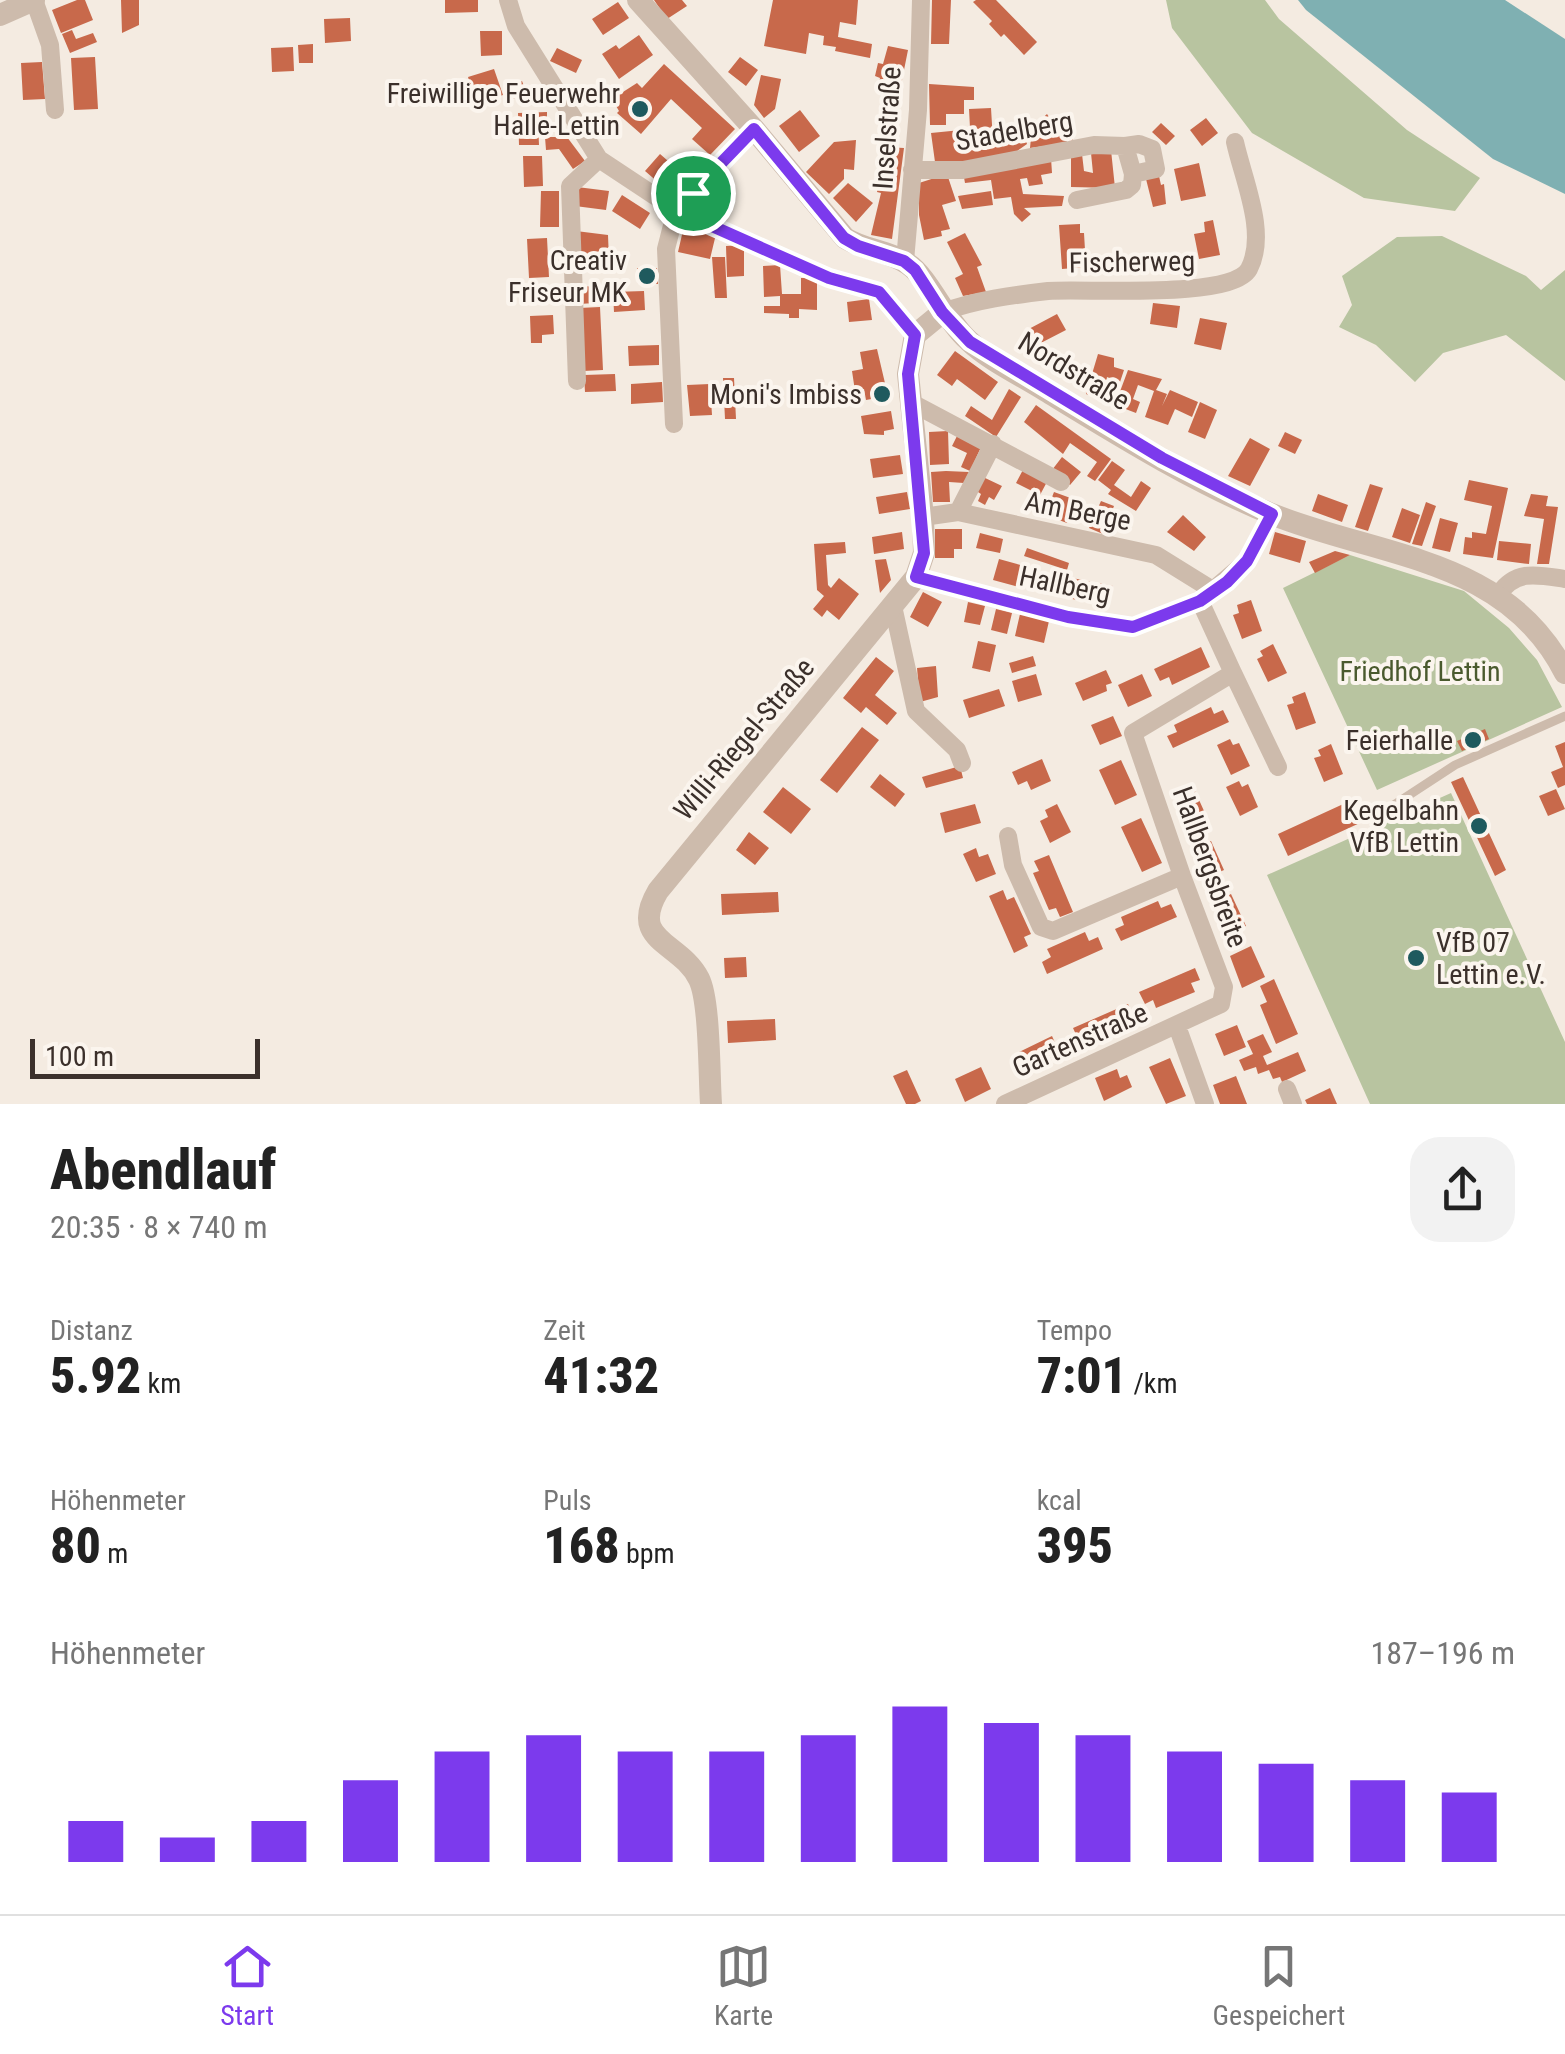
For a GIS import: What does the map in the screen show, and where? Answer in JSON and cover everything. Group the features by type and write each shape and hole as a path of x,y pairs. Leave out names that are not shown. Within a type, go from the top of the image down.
{"street":[{"path":"0,15 34,0 50,45 56,110"},
{"path":"508,0 516,26 599,159 676,210 829,278 879,292 915,335 942,312"},
{"path":"638,0 754,129 844,238 904,261"},
{"name":"Inselstraße","path":"904,261 918,110 921,0"},
{"path":"674,424 666,250 676,210 754,129"},
{"name":"Fischerweg","path":"942,312 961,305 1050,291 1202,289 1240,279 1248,271 1255,249 1255,228 1235,142"},
{"name":"Stadelberg","path":"912,170 963,170 1094,145 1126,146 1132,185 1126,190 1077,200"},
{"path":"576,380 570,186 599,159"},
{"name":"Nordstraße","path":"904,261 970,342 1069,405 1192,475 1272,514 1448,570 1499,594 1550,644 1565,673"},
{"name":"Willi-Riegel-Straße","path":"711,1104 701,984 685,961 656,936 647,914 658,891 916,577 924,553 908,374 915,335"},
{"path":"912,403 1062,482"},
{"path":"958,512 993,444"},
{"name":"Am Berge","path":"923,516 958,512 1156,554 1207,596"},
{"name":"Hallberg","path":"916,577 1068,617 1133,627 1207,596 1247,561 1272,514"},
{"path":"1499,594 1507,582 1526,574 1565,580"},
{"path":"1207,596 1216,638 1278,767"},
{"path":"893,606 916,711 957,750 962,763"},
{"name":"Hallbergsbreite","path":"1177,1026 1221,1004 1224,986 1133,734 1233,673"},
{"path":"1008,836 1014,865 1041,927 1053,932 1182,876"},
{"path":"1177,1026 1205,1104"},
{"name":"Gartenstraße","path":"1006,1104 1177,1026"}],"lane":[{"path":"1377,816 1455,765 1565,716"}],"green space":[{"path":"1166,0 1265,0 1279,19 1407,130 1480,178 1455,211 1364,198 1252,133 1172,28"},
{"path":"1442,236 1526,276 1541,290 1565,270 1565,381 1506,335 1443,353 1415,382 1376,345 1339,327 1352,305 1342,276 1397,237"},
{"name":"Friedhof Lettin","path":"1350,555 1464,591 1509,628 1537,660 1562,707 1377,790 1283,588"},
{"name":"VfB 07 Lettin e.V.","path":"1451,793 1565,1042 1565,1104 1370,1104 1267,875"}],"water":[{"path":"1298,0 1505,0 1565,39 1565,194 1493,159"}],"building":[{"path":"85,0 93,20 61,33 52,10"},
{"path":"121,0 139,0 139,25 122,33"},
{"path":"445,0 478,0 478,12 445,13"},
{"path":"654,0 682,0 687,6 667,19"},
{"path":"773,0 858,0 856,25 840,22 838,37 872,44 870,58 835,51 836,47 823,45 824,36 809,33 806,54 764,46"},
{"path":"932,0 951,0 949,44 931,44"},
{"path":"996,0 1037,42 1024,55 989,24 992,21 973,2"},
{"path":"618,2 629,18 603,35 592,19"},
{"path":"350,18 351,41 325,43 324,19"},
{"path":"72,30 76,39 93,33 97,42 70,53 62,34"},
{"path":"480,31 502,31 502,55 481,56"},
{"path":"639,35 653,55 619,79 602,54 616,45 619,49"},
{"path":"313,44 313,63 299,63 298,45"},
{"path":"888,46 908,50 899,95 877,90 878,63 883,64"},
{"path":"293,47 294,71 272,72 271,48"},
{"path":"557,48 582,60 576,73 550,61"},
{"path":"95,57 98,109 74,110 71,58"},
{"path":"740,57 758,70 746,86 728,72"},
{"path":"42,62 45,99 23,100 21,63"},
{"path":"664,64 735,129 710,155 692,139 702,128 671,99 641,134 617,113 612,99 637,83 642,88"},
{"path":"494,69 503,95 476,103 468,77"},
{"path":"761,75 781,79 775,109 764,118 754,105"},
{"path":"522,81 527,94 509,100 504,88"},
{"path":"929,84 974,87 974,100 964,100 964,114 946,114 946,125 930,125"},
{"path":"991,108 993,141 1000,139 997,130 1021,123 1027,144 1010,156 963,166 935,162 931,133 961,130 960,150 971,147 969,109"},
{"path":"800,110 820,136 799,152 779,126"},
{"path":"547,112 547,124 538,124 539,145 519,145 518,113"},
{"path":"1047,114 1055,126 1044,134 1045,139 1069,130 1074,142 1030,148 1032,128"},
{"path":"1206,118 1218,133 1202,146 1190,130"},
{"path":"1161,123 1175,136 1166,145 1152,132"},
{"path":"545,137 567,137 585,161 573,169 559,149 546,150"},
{"path":"856,140 854,170 844,169 844,179 829,194 806,172 834,142"},
{"path":"886,147 904,148 892,239 871,235 881,193 877,192 879,181 884,182"},
{"path":"1111,150 1115,188 1071,187 1071,155 1082,154 1084,171 1093,173 1091,153"},
{"path":"660,154 689,179 674,196 645,171"},
{"path":"523,156 542,156 543,186 524,187"},
{"path":"1051,158 1052,173 1041,175 1043,184 1029,186 1027,178 1020,179 1023,194 1064,196 1062,206 1024,208 1031,214 1022,222 1014,214 1011,197 994,199 991,180 965,183 963,172"},
{"path":"1199,163 1206,196 1181,201 1174,169"},
{"path":"947,174 956,201 942,205 950,229 941,231 942,236 924,240 919,183"},
{"path":"1159,176 1166,204 1153,207 1146,179"},
{"path":"848,183 873,203 856,222 833,198"},
{"path":"577,187 609,191 606,210 575,206"},
{"path":"541,191 559,191 559,227 540,227"},
{"path":"991,191 993,205 962,209 958,196"},
{"path":"622,195 650,213 640,229 612,211"},
{"path":"1213,220 1220,255 1199,259 1194,234 1205,232 1204,222"},
{"path":"1080,224 1086,267 1062,269 1059,225"},
{"path":"684,226 716,234 710,259 678,252"},
{"path":"576,231 608,235 609,260 578,262"},
{"path":"965,233 982,265 977,267 986,292 963,296 955,278 963,274 947,242"},
{"path":"547,238 549,277 529,278 527,239"},
{"path":"744,245 744,276 727,277 726,246"},
{"path":"712,257 725,257 727,298 715,298"},
{"path":"780,265 782,294 801,294 801,278 817,278 817,310 799,309 799,318 764,313 764,306 780,306 780,296 764,297 763,266"},
{"name":"Creativ Friseur MK","path":"637,268 657,268 658,284 638,284"},
{"path":"610,285 611,302 579,304 579,287"},
{"path":"644,291 645,310 614,312 613,292"},
{"path":"869,299 872,320 849,322 847,302"},
{"path":"1153,303 1180,306 1177,328 1150,324"},
{"path":"600,307 603,370 583,371 579,308"},
{"path":"1057,314 1066,330 1033,347 1025,331"},
{"path":"553,315 554,334 542,335 542,343 531,343 530,316"},
{"path":"1200,318 1227,323 1221,350 1194,344"},
{"path":"659,345 659,365 629,366 628,346"},
{"path":"877,349 888,396 866,400 864,389 855,391 852,371 863,369 860,352"},
{"path":"955,351 998,382 985,400 957,379 952,386 937,375"},
{"path":"1098,354 1114,358 1114,367 1124,370 1120,382 1107,377 1099,399 1086,394"},
{"path":"1128,370 1162,379 1156,390 1167,394 1162,406 1170,390 1198,402 1192,417 1175,409 1168,425 1145,417 1154,391 1138,385 1133,399 1140,402 1136,413 1115,405"},
{"path":"615,374 616,391 585,392 584,375"},
{"path":"723,378 734,378 736,419 725,419"},
{"path":"662,382 663,402 631,404 631,384"},
{"path":"710,384 712,415 690,416 687,385"},
{"path":"1009,389 1021,397 996,437 965,416 971,406 992,420"},
{"path":"1200,402 1217,410 1205,439 1188,432"},
{"path":"1036,405 1111,459 1095,481 1087,476 1097,462 1070,443 1063,454 1024,422"},
{"path":"891,411 894,429 884,431 884,435 864,434 861,416"},
{"path":"948,431 949,464 930,465 929,432"},
{"path":"1285,432 1302,440 1295,454 1278,446"},
{"path":"958,434 982,445 970,471 961,467 967,453 952,446"},
{"path":"1250,438 1270,449 1250,486 1228,476"},
{"path":"900,455 903,474 873,478 870,459"},
{"path":"1062,457 1081,472 1070,485 1052,470"},
{"path":"1112,461 1125,470 1114,485 1131,497 1141,481 1151,488 1136,511 1108,494 1111,490 1098,480"},
{"path":"1025,466 1049,478 1040,495 1016,483"},
{"path":"931,472 969,472 964,483 949,482 950,502 933,502"},
{"path":"983,477 1002,486 994,500 989,497 985,505 978,501 981,494 975,490"},
{"path":"1469,480 1508,488 1493,558 1463,554 1465,537 1472,538 1472,532 1486,534 1492,506 1464,500"},
{"path":"1370,484 1383,488 1368,531 1355,527"},
{"path":"907,492 910,509 879,514 876,497"},
{"path":"1054,492 1076,500 1067,523 1045,515"},
{"path":"1318,494 1348,505 1342,522 1312,511"},
{"path":"1531,494 1548,496 1546,506 1558,507 1549,564 1537,564 1544,519 1524,516"},
{"path":"1101,501 1114,506 1103,534 1089,528"},
{"path":"1426,502 1436,506 1422,546 1412,544"},
{"path":"1402,508 1420,515 1410,543 1392,537"},
{"path":"1183,515 1206,537 1194,551 1167,532"},
{"path":"1440,518 1458,523 1450,552 1432,548"},
{"path":"935,529 962,529 962,549 954,549 954,558 935,558"},
{"path":"902,532 904,549 874,554 872,537"},
{"path":"1275,532 1306,541 1300,563 1269,554"},
{"path":"980,533 1003,539 1000,553 976,548"},
{"path":"1499,541 1531,544 1529,564 1497,560"},
{"path":"845,542 846,553 826,555 828,585 831,588 839,578 859,594 839,620 827,610 822,617 813,609 824,596 817,590 814,544"},
{"path":"1027,548 1069,563 1067,570 1024,556"},
{"path":"1335,551 1350,555 1315,573 1309,562"},
{"path":"886,559 891,580 880,593 875,560"},
{"path":"999,559 1024,566 1019,587 993,580"},
{"path":"1072,578 1113,586 1108,607 1068,598"},
{"path":"923,592 942,602 928,627 910,617"},
{"path":"1251,600 1262,631 1242,639 1233,615 1239,613 1237,605"},
{"path":"968,602 985,606 980,625 964,622"},
{"path":"996,609 1012,613 1007,634 991,630"},
{"path":"1020,614 1049,621 1044,643 1015,636"},
{"path":"978,641 996,645 990,672 972,668"},
{"path":"1273,644 1287,673 1268,682 1257,659 1263,656 1260,651"},
{"path":"1201,647 1210,667 1172,685 1169,677 1160,681 1154,669"},
{"path":"1033,656 1036,666 1012,673 1009,663"},
{"path":"876,657 894,671 875,695 897,713 887,725 866,707 861,713 843,698"},
{"path":"936,666 938,697 920,702 917,668"},
{"path":"1106,670 1112,683 1106,685 1107,691 1083,701 1075,683"},
{"path":"1036,674 1042,695 1018,702 1012,681"},
{"path":"1142,674 1152,696 1128,707 1118,685"},
{"path":"999,689 1005,706 969,718 963,700"},
{"path":"1305,692 1316,723 1296,730 1287,705 1294,703 1292,697"},
{"path":"1211,707 1214,714 1223,710 1229,722 1173,748 1167,736 1177,732 1174,725"},
{"path":"1113,716 1122,736 1100,745 1091,725"},
{"path":"862,727 879,740 837,793 820,780"},
{"name":"Feierhalle","path":"1485,729 1489,739 1462,751 1457,741"},
{"path":"1230,739 1233,745 1239,743 1250,766 1231,775 1217,745"},
{"path":"1565,742 1565,785 1558,788 1551,772 1563,767 1555,746"},
{"path":"1331,744 1343,774 1324,782 1314,758 1321,756 1318,750"},
{"path":"1042,759 1051,781 1031,790 1027,781 1018,785 1012,772"},
{"path":"1121,760 1137,795 1115,805 1099,770"},
{"path":"960,766 963,778 926,788 922,777"},
{"path":"880,774 905,794 895,807 870,787"},
{"name":"Kegelbahn VfB Lettin","path":"1463,777 1506,870 1495,876 1451,782"},
{"path":"1239,781 1242,787 1248,784 1258,807 1240,816 1226,787"},
{"path":"783,787 811,809 791,834 763,812"},
{"path":"1556,789 1565,809 1548,816 1539,796"},
{"path":"1195,791 1209,822 1188,831 1175,799"},
{"path":"1352,800 1362,822 1288,856 1278,834"},
{"path":"975,804 981,823 945,833 940,813"},
{"path":"1057,804 1071,832 1050,843 1040,821 1048,817 1045,810"},
{"path":"1141,818 1162,863 1142,872 1121,827"},
{"path":"749,832 769,848 755,865 736,850"},
{"path":"1211,841 1224,870 1202,880 1191,850"},
{"path":"976,848 979,857 988,854 996,874 976,882 963,854"},
{"path":"1049,855 1073,912 1060,917 1056,908 1049,910 1033,873 1039,871 1034,861"},
{"path":"1003,890 1007,900 1014,897 1031,934 1024,937 1028,946 1014,953 989,896"},
{"path":"778,892 779,912 722,915 721,894"},
{"path":"1231,894 1246,926 1224,935 1214,914 1223,910 1218,900"},
{"path":"1158,901 1161,908 1171,904 1177,917 1121,941 1115,929 1124,925 1121,917"},
{"path":"1085,932 1089,941 1098,937 1103,949 1047,974 1042,962 1051,957 1047,949"},
{"path":"1251,946 1265,977 1242,988 1230,956"},
{"path":"746,957 747,977 725,978 724,958"},
{"path":"1195,968 1200,980 1191,983 1195,992 1156,1008 1153,1000 1145,1004 1139,992"},
{"path":"1274,979 1298,1034 1276,1044 1260,1005 1267,1002 1260,986"},
{"path":"1128,1004 1134,1016 1125,1020 1129,1030 1091,1047 1087,1037 1079,1041 1073,1028"},
{"path":"775,1019 776,1040 728,1043 727,1021"},
{"path":"1237,1025 1246,1047 1224,1056 1215,1034"},
{"path":"1263,1034 1272,1052 1263,1056 1267,1065 1298,1052 1306,1071 1282,1082 1280,1077 1273,1079 1269,1070 1258,1074 1256,1067 1244,1071 1239,1060 1253,1054 1247,1041"},
{"path":"1052,1036 1061,1056 1022,1074 1013,1055"},
{"path":"1170,1058 1186,1096 1166,1104 1149,1067"},
{"path":"981,1067 991,1089 965,1102 955,1079"},
{"path":"1117,1069 1120,1078 1127,1075 1132,1087 1104,1101 1095,1078"},
{"path":"907,1070 921,1101 915,1104 906,1104 893,1076"},
{"path":"1236,1076 1247,1104 1220,1104 1213,1085"},
{"path":"1330,1088 1337,1104 1307,1104 1305,1100"}],"place":[{"name":"Freiwillige Feuerwehr Halle-Lettin","path":"640,109"},
{"name":"Creativ Friseur MK","path":"647,276"},
{"name":"Moni's Imbiss","path":"882,394"},
{"name":"Feierhalle","path":"1473,740"},
{"name":"Kegelbahn VfB Lettin","path":"1479,826"},
{"name":"VfB 07 Lettin e.V.","path":"1416,958"}],"route":[{"path":"754,129 844,238 904,261 915,270 942,312 970,342 1079,411 1192,475 1272,514 1247,561 1227,582 1200,601 1133,627 1068,617 916,577 924,553 908,374 915,335 879,292 829,278 676,210 693,193 754,129"}]}
